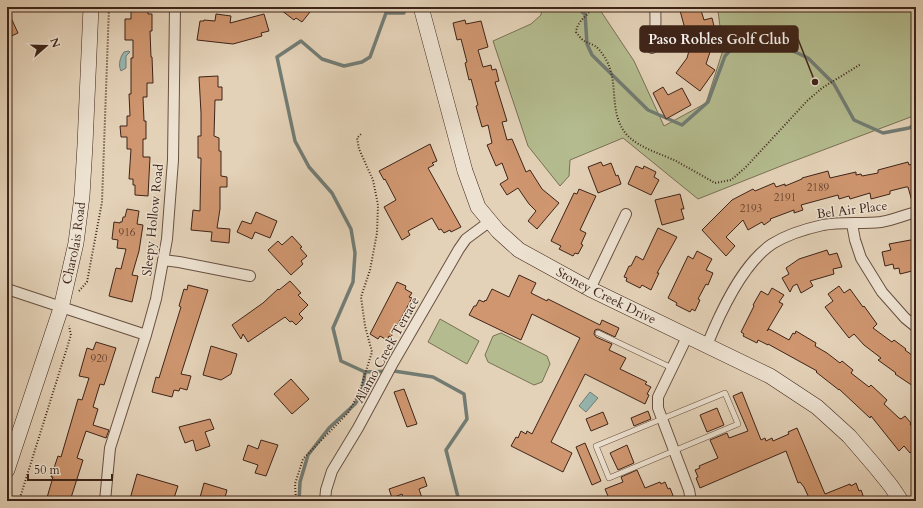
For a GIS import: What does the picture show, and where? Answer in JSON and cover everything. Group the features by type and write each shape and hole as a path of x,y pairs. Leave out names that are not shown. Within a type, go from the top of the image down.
{"street":[{"name":"Charolais Road","path":"7,470 62,308 76,243 82,196 90,7"},
{"name":"Sleepy Hollow Road","path":"104,501 110,448 156,299 167,239 173,160 175,7"},
{"name":"Stoney Creek Drive","path":"421,7 465,171 478,207 489,222 519,250 590,289 770,376 818,407 849,436 891,486 901,501"},
{"path":"652,48 655,39 655,7"},
{"name":"Bel Air Place","path":"707,345 715,325 735,288 754,260 771,245 786,236 799,231 825,225 882,222 916,212"},
{"path":"590,289 626,214"},
{"name":"Alamo Creek Terrace","path":"325,501 326,490 332,471 358,428 459,249 466,239 489,222"},
{"path":"852,224 854,240 861,258 882,292 905,318 916,326"},
{"path":"163,260 250,276"},
{"path":"7,289 146,335"},
{"path":"687,336 658,397 658,408 689,490 691,501"}],"lane":[{"path":"598,333 672,368"},
{"path":"725,393 738,424 674,451 609,478 596,446 725,393"}],"path":[{"path":"592,7 577,24 576,32 583,41 596,47 609,65 613,81 613,101 618,120 627,135 646,148 677,162 715,183 731,180 745,168 806,101 822,88 861,64"},
{"path":"296,501 295,484 303,459 348,413 359,393 372,352 365,326 361,296 370,270 378,233 378,205 373,180 359,149 356,138 361,134"}],"green space":[{"path":"542,7 598,7 634,61 664,126 706,103 723,50 718,11 736,7 916,7 916,115 698,199 623,138 570,160 569,176 560,186 528,146 493,41 531,24 541,15"},
{"path":"440,319 479,341 467,364 428,342"},
{"path":"501,333 547,356 550,364 542,382 534,385 488,362 485,355 493,336"}],"water":[{"path":"124,52 130,52 126,56 126,68 121,71 121,56"},
{"path":"590,392 598,398 586,412 579,406"}],"building":[{"path":"131,7 148,7 148,14 152,14 152,31 150,31 153,83 147,83 147,97 143,97 144,121 146,121 146,139 143,139 143,157 150,157 148,196 135,195 135,185 133,185 133,179 129,179 131,149 127,149 127,137 121,137 120,126 127,126 127,116 130,116 129,94 131,94 131,58 133,58 133,40 125,40 125,19 131,19"},
{"path":"277,7 314,7 302,22 296,18 294,20"},
{"path":"679,7 700,7 704,20 712,18 716,34 706,64 715,70 700,91 676,73 687,58 690,47"},
{"path":"7,9 18,33 7,38"},
{"path":"216,14 231,16 230,23 264,14 269,31 261,33 262,36 233,44 197,40 200,21 215,21"},
{"path":"465,20 466,24 481,21 488,47 478,50 483,67 491,65 492,70 496,69 499,81 495,82 507,121 502,122 507,140 512,139 526,172 530,170 542,189 559,203 537,229 528,221 536,211 518,188 507,195 500,184 508,179 502,163 496,166 487,145 492,143 488,125 482,127 471,79 469,80 465,63 467,62 461,39 457,40 453,23"},
{"path":"218,76 218,87 222,87 222,100 215,100 214,136 219,138 219,151 221,151 221,176 227,177 227,187 220,187 220,209 217,228 230,229 229,243 211,241 212,232 191,230 193,210 200,211 201,158 198,158 198,136 201,136 201,113 199,77"},
{"path":"663,87 668,95 682,88 691,105 666,119 653,93"},
{"path":"430,144 437,161 432,163 434,165 428,168 461,227 451,232 450,230 444,233 441,229 439,230 432,218 408,231 410,235 402,240 384,207 396,200 379,171"},
{"path":"601,162 603,166 611,163 621,184 598,193 588,167"},
{"path":"908,162 909,165 916,163 916,204 913,205 908,187 906,187 890,191 890,194 871,199 870,193 850,199 849,196 839,199 838,195 801,205 803,210 794,213 794,210 770,219 771,220 764,225 762,222 748,230 743,220 726,237 735,246 726,256 702,230 732,200 753,189 755,191 774,183 776,187 785,184 785,186 802,178 828,171 830,178 856,172 856,175 861,174 862,176 878,173 878,170"},
{"path":"636,166 643,169 644,166 656,172 654,177 659,180 651,195 628,184"},
{"path":"579,189 596,196 580,230 586,233 581,244 583,245 578,254 575,253 573,256 559,249 561,246 551,241 574,193 577,194"},
{"path":"680,194 684,209 681,209 684,219 662,225 655,200"},
{"path":"127,209 139,211 137,224 143,225 139,251 132,275 138,276 132,302 109,296 116,268 121,269 126,249 117,248 118,240 112,239 114,222 122,222"},
{"path":"256,212 277,221 270,238 255,232 252,239 237,232 242,221 251,224"},
{"path":"658,228 677,237 657,273 659,273 651,290 642,285 640,288 626,281 627,278 624,277 636,256 643,260"},
{"path":"292,236 302,247 300,248 307,256 301,261 303,264 291,275 268,250 278,241 282,245"},
{"path":"916,239 916,270 900,274 899,268 894,269 893,264 885,266 882,252 891,250 889,244"},
{"path":"827,250 829,255 837,253 842,267 833,269 834,274 810,281 813,286 801,293 797,284 793,286 790,292 782,278 789,274 786,268 799,259"},
{"path":"697,251 712,259 706,270 713,273 708,285 706,284 698,299 700,300 695,311 692,309 690,312 676,305 677,303 668,298 688,256 693,259"},
{"path":"519,275 536,283 531,293 547,301 548,299 600,325 602,320 619,328 615,337 598,329 595,330 594,334 596,337 612,344 609,350 626,358 620,369 647,382 645,384 651,387 647,394 649,395 645,404 585,374 551,442 572,453 563,472 511,446 516,437 518,438 521,431 526,434 527,431 532,434 580,338 532,314 521,340 469,315 479,300 484,302 485,300 486,301 492,289 509,297"},
{"path":"290,281 301,293 298,295 308,305 299,314 303,318 296,325 285,317 248,342 243,334 241,339 232,325 263,303 278,289 279,290"},
{"path":"397,282 406,286 405,289 412,293 409,297 412,298 391,337 389,336 387,340 380,336 378,339 370,334"},
{"path":"188,285 208,290 181,374 191,376 187,390 180,388 179,391 174,390 172,397 152,392 156,377 159,378 181,307 179,306 184,289 187,290"},
{"path":"839,286 844,293 850,289 863,307 864,306 877,324 873,328 892,342 894,340 916,358 916,382 913,386 878,360 881,358 864,345 854,334 849,338 825,307 833,301 828,294"},
{"path":"772,288 784,295 779,302 783,304 767,331 769,329 789,340 796,331 816,343 815,346 840,363 842,361 853,370 851,373 869,387 871,385 887,400 884,404 899,418 901,419 905,416 911,423 910,424 916,432 916,448 910,453 904,446 899,451 871,416 870,418 839,389 816,372 817,371 768,344 758,340 757,343 743,336 744,334 741,332 761,291 768,295"},
{"path":"96,342 116,348 104,385 100,384 93,407 98,409 93,425 109,430 106,438 86,431 77,458 83,460 70,501 46,501 53,477 51,477 58,456 61,457 78,399 82,400 89,378 79,376 87,348 93,350"},
{"path":"211,346 237,354 231,374 221,380 203,375"},
{"path":"291,379 309,399 292,414 274,394"},
{"path":"404,389 417,424 407,427 394,392"},
{"path":"742,392 761,440 765,438 766,441 772,438 773,441 789,434 788,432 797,428 825,494 856,483 859,491 861,490 865,501 809,501 810,500 804,487 800,482 798,483 786,451 700,488 695,470 700,468 699,466 718,458 710,440 727,433 729,438 748,431 733,396"},
{"path":"717,408 724,425 707,432 700,415"},
{"path":"648,411 651,419 634,426 631,418"},
{"path":"603,412 608,424 591,431 586,419"},
{"path":"210,419 214,429 205,432 210,446 196,451 193,440 185,443 179,427"},
{"path":"261,440 278,445 266,476 255,473 258,465 243,460 248,445 258,449"},
{"path":"585,443 601,481 592,485 576,447"},
{"path":"627,445 634,463 618,470 610,453"},
{"path":"637,470 645,488 660,482 661,484 665,482 668,489 670,488 674,498 667,501 610,501 605,489 623,482 621,477"},
{"path":"137,474 178,486 173,501 135,501 130,499"},
{"path":"424,477 427,486 419,489 423,501 404,501 402,494 392,498 389,489"},
{"path":"204,483 227,490 224,501 199,501"}],"waterway":[{"path":"386,7 386,13 370,57 362,62 344,66 322,59 301,41 277,57 295,141 309,167 332,193 351,229 355,253 353,282 333,328 341,361 365,372 394,371 433,377 464,394 467,419 446,450 459,501"},
{"path":"576,7 585,14 587,44 592,55 648,110 682,125 708,102 725,56 741,38 760,35 808,58 834,84 854,120 883,133 909,128 916,124"},
{"path":"386,13 404,13"},
{"path":"299,501 300,482 308,455 329,428 355,404 362,394 365,372"},
{"path":"536,501 554,501"}],"place":[{"name":"Paso Robles Golf Club","path":"815,82"}]}
